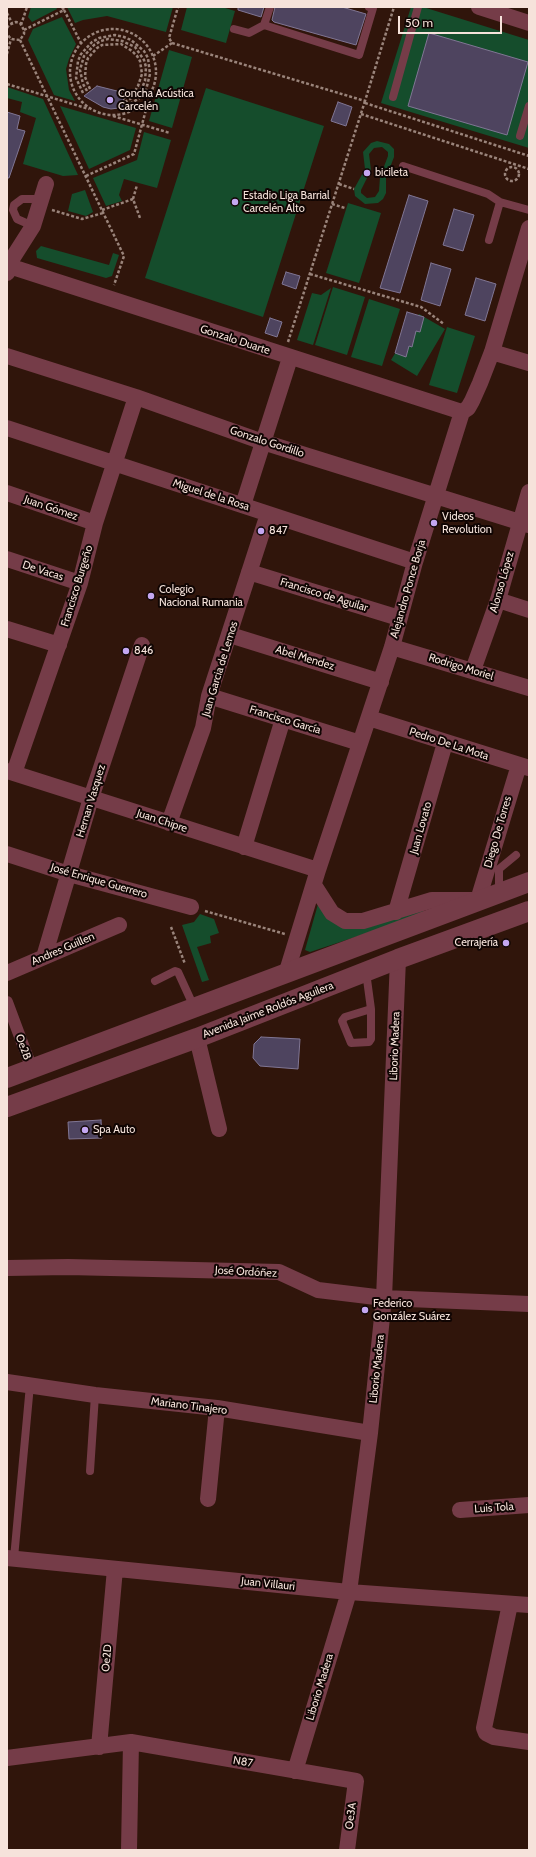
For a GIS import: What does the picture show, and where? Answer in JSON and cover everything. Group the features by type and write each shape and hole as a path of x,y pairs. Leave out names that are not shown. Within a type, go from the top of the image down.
{"street":[{"path":"479,7 529,23"},
{"path":"9,264 33,226 42,197"},
{"name":"Alejandro Ponce Borja","path":"287,972 316,878 392,647 415,562 462,412 468,408 472,402 524,266 529,228"},
{"name":"Gonzalo Duarte","path":"9,264 287,357 462,412"},
{"path":"492,352 529,363"},
{"name":"Gonzalo Gordillo","path":"7,356 136,397 263,442 524,523"},
{"path":"243,505 263,442 287,357"},
{"name":"Francisco Burgeño","path":"11,772 60,645 80,583 95,523 136,397"},
{"name":"Miguel de la Rosa","path":"7,428 115,462 415,562"},
{"name":"Alonso López","path":"473,670 524,523 529,492"},
{"name":"Juan Gómez","path":"7,493 95,523"},
{"name":"Juan Garcia de Lemos","path":"169,823 200,735 210,696 268,514"},
{"name":"De Vacas","path":"7,559 80,583"},
{"name":"Francisco de Aguilar","path":"249,572 400,618"},
{"path":"498,600 529,610"},
{"path":"7,629 60,645"},
{"name":"Abel Mendez","path":"230,635 381,682"},
{"name":"Hernan Vasquez","path":"44,957 92,798 142,645"},
{"name":"Rodrigo Moriel","path":"392,647 529,688"},
{"name":"Francisco García","path":"210,696 360,743"},
{"name":"Pedro De La Mota","path":"369,718 524,767"},
{"path":"244,846 283,719"},
{"name":"Juan Lovato","path":"396,912 446,743"},
{"name":"Diego De Torres","path":"478,900 524,767"},
{"name":"Juan Chipre","path":"11,772 244,846 316,878"},
{"name":"José Enrique Guerrero","path":"7,854 69,874 191,907"},
{"path":"316,878 332,913 345,921 363,921 432,900 478,900"},
{"path":"7,1078 529,882"},
{"name":"Avenida Jaime Roldós Aguilera","path":"7,1107 197,1038 398,959 529,911"},
{"name":"Andres Guillen","path":"7,973 119,925"},
{"name":"Liborio Madera","path":"294,1771 349,1592 370,1433 384,1298 398,959"},
{"name":"Oe2B","path":"7,1002 32,1069"},
{"path":"197,1038 219,1129"},
{"path":"55,1059 66,1086"},
{"name":"José Ordóñez","path":"7,1268 76,1267 279,1272 318,1290 384,1298 529,1304"},
{"name":"Mariano Tinajero","path":"7,1382 96,1395 217,1408 370,1433"},
{"path":"208,1499 217,1408"},
{"name":"Luis Tola","path":"460,1510 529,1506"},
{"name":"Juan Villauri","path":"10,1558 349,1592 529,1605"},
{"name":"Oe2D","path":"98,1747 115,1568"},
{"path":"510,1604 484,1728 486,1733 494,1737 529,1742"},
{"path":"129,1850 131,1742"},
{"name":"N87","path":"7,1758 131,1742 356,1782"},
{"name":"Oe3A","path":"347,1850 356,1782"}],"lane":[{"path":"234,29 249,33 264,25 270,7"},
{"path":"264,25 359,55 373,8 370,7"},
{"path":"393,97 418,7"},
{"path":"520,136 529,106"},
{"path":"403,166 488,194 500,202 529,210"},
{"path":"33,226 17,219 13,210 14,205 22,200 42,197"},
{"path":"489,240 500,202"},
{"path":"499,892 499,869 516,855"},
{"path":"155,981 175,971 178,972 194,1007"},
{"path":"366,972 371,1009 371,1039 369,1042 351,1043 342,1021 343,1018 371,1009"},
{"path":"10,1558 30,1385"},
{"path":"90,1471 96,1395"}],"path":[{"path":"21,25 27,7"},
{"path":"62,7 81,43"},
{"path":"178,7 168,38 172,43 365,102 529,156"},
{"path":"287,357 310,274 394,7"},
{"path":"24,30 64,10"},
{"path":"7,13 12,23"},
{"path":"7,28 12,23 16,22 21,25 24,30 24,34 20,40"},
{"path":"86,176 134,154 156,75 153,56 142,40 125,30 116,29 97,32 81,43 72,60 70,79 78,96 92,110"},
{"path":"7,34 11,39 20,40"},
{"path":"83,93 76,78 78,61 81,54 92,42 99,38 115,35 124,36 144,51 148,58 150,70 149,82 146,90 141,97 127,106"},
{"path":"7,54 11,39"},
{"path":"86,91 80,70 84,56 94,45 108,39 122,40 135,48 144,60 146,67 146,74 142,88 138,94 125,102"},
{"path":"20,40 124,256 110,299"},
{"path":"153,56 172,43"},
{"path":"90,89 85,76 88,58 97,48 102,45 121,44 132,50 137,56 140,61 142,74 135,91 123,99"},
{"path":"7,84 170,133"},
{"path":"110,115 134,110 145,101 151,93"},
{"path":"361,114 514,166 529,169"},
{"path":"514,166 519,172 519,176 513,181 510,181 506,179 504,172 510,167 514,166"},
{"path":"339,184 354,189"},
{"path":"137,185 133,199 140,218"},
{"path":"42,197 82,219 133,199"},
{"path":"332,204 345,208"},
{"path":"310,274 421,307 444,324"},
{"path":"191,907 297,937"}],"green space":[{"path":"31,7 56,7 57,9 32,22 28,17"},
{"path":"67,7 173,7 166,32 107,16 83,20 75,23"},
{"path":"187,7 222,7 235,11 226,43 181,30"},
{"path":"411,7 423,7 529,40 529,148 381,103"},
{"path":"62,17 76,44 66,69 69,90 75,101 54,95 28,40 33,29"},
{"path":"169,50 192,57 172,128 149,121"},
{"path":"7,87 43,99 78,175 63,176 23,164 36,118 20,112 22,102 7,98"},
{"name":"Estadio Liga Barrial Carcelén Alto","path":"206,88 324,126 263,317 145,278"},
{"path":"60,106 136,128 130,150 89,169"},
{"path":"144,132 171,140 157,188 124,179 119,195 122,201 106,206 93,178 137,160"},
{"name":"bicileta","path":"377,141 389,144 394,149 394,157 386,178 386,193 383,199 378,203 365,204 355,196 354,189 365,169 363,152 371,143","holes":["382,147 388,152 388,156 380,177 379,191 375,197 367,198 361,193 361,190 371,170 369,154 374,148"]},
{"path":"85,190 93,212 86,216 68,211 72,194"},
{"path":"348,203 381,213 359,283 326,273"},
{"path":"41,246 109,265 113,253 119,255 112,276 106,278 37,258 36,251"},
{"path":"333,287 365,297 347,355 315,345"},
{"path":"331,288 313,345 297,340 312,293 321,295"},
{"path":"369,299 400,309 382,366 351,357"},
{"path":"419,314 445,329 417,376 391,360"},
{"path":"447,327 475,336 457,393 429,385"},
{"path":"318,904 328,918 421,908 425,914 310,952 305,950"},
{"path":"200,914 214,919 219,933 210,936 211,943 197,947 209,980 202,982 182,925 194,922"}],"building":[{"path":"238,7 264,7 261,17 238,10"},
{"path":"275,7 342,7 366,14 356,45 274,22 272,20"},
{"path":"429,33 528,62 507,135 408,106"},
{"path":"97,86 121,92 126,107 111,109 103,107 84,96"},
{"path":"338,102 352,107 346,126 331,121"},
{"path":"7,112 20,116 17,129 25,131 9,178 7,178"},
{"path":"409,195 428,201 400,293 380,288"},
{"path":"454,209 474,215 463,251 443,245"},
{"path":"431,263 451,269 440,306 421,300"},
{"path":"286,272 300,276 296,289 282,284"},
{"path":"476,278 496,284 485,321 465,315"},
{"path":"407,312 424,317 420,332 416,331 412,347 409,346 406,357 395,353"},
{"path":"270,318 282,322 277,337 265,333"},
{"path":"261,1037 300,1039 298,1069 260,1066 253,1058 254,1044"},
{"name":"Spa Auto","path":"101,1120 102,1138 69,1139 68,1122"}],"place":[{"name":"Concha Acústica Carcelén","path":"110,100"},
{"name":"bicileta","path":"367,173"},
{"name":"Estadio Liga Barrial Carcelén Alto","path":"235,202"},
{"name":"Videos Revolution","path":"434,523"},
{"name":"847","path":"261,531"},
{"name":"Colegio Nacional Rumania","path":"151,596"},
{"name":"846","path":"126,651"},
{"name":"Cerrajería","path":"506,943"},
{"name":"Spa Auto","path":"85,1130"},
{"name":"Federico González Suárez","path":"365,1310"}]}
